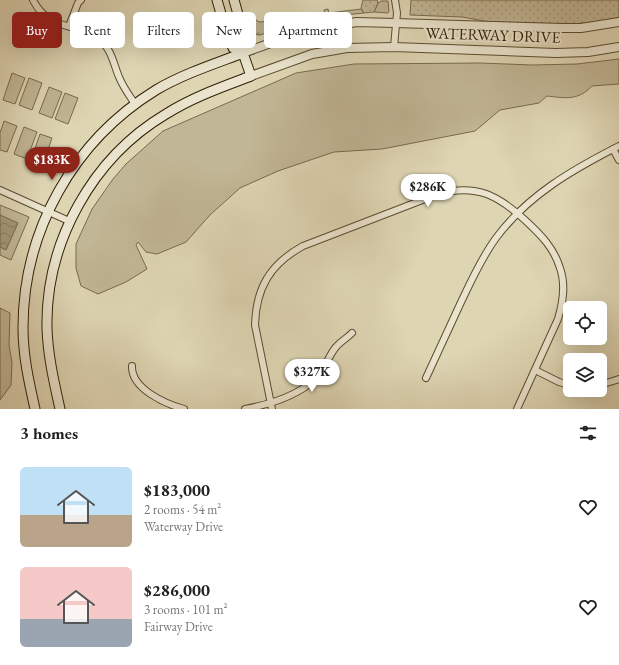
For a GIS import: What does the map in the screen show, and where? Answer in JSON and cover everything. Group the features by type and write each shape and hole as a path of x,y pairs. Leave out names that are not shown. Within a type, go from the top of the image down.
{"main road":[{"path":"217,0 233,48 243,53"},
{"path":"234,0 246,43 243,53 251,76"},
{"name":"WATERWAY DRIVE","path":"35,409 27,374 24,352 23,307 28,268 47,211 66,177 84,153 114,121 135,104 157,89 177,79 243,53"},
{"name":"WATERWAY DRIVE","path":"60,409 48,349 48,300 56,259 70,221 79,204 104,167 132,138 165,114 188,101 209,91 251,76"}],"street":[{"path":"33,0 42,14 48,19 90,34 98,38 106,45 114,59 126,92 135,104"},
{"path":"69,26 78,3 81,0"},
{"path":"394,47 397,9 395,0"},
{"name":"WATERWAY DRIVE","path":"243,53 313,29 356,22 562,28 596,26 619,22"},
{"name":"WATERWAY DRIVE","path":"251,76 301,58 332,50 367,47 556,53 588,52 619,47"},
{"path":"426,378 475,274 495,239 518,214 538,196 556,181 576,168 616,147 619,160"},
{"path":"0,190 70,221"},
{"path":"271,406 256,333 256,313 261,290 266,279 274,269 292,252 303,246 438,194 454,191 473,191 484,193 504,202 543,237 557,258 563,281 562,306 558,319 517,409"},
{"path":"245,409 271,406 293,395 312,382 320,374 335,348 352,334"},
{"path":"132,366 132,374 135,380 145,390 164,402 184,409"},
{"path":"535,370 563,383"},
{"path":"607,383 619,379"}],"green space":[{"path":"363,0 377,0 378,3 374,12 364,13 361,8"},
{"path":"411,0 619,0 619,18 589,23 564,24 490,22 462,17 410,15"},
{"path":"381,1 388,1 388,13 374,12 378,3"},
{"path":"328,9 329,12 324,12 324,10"},
{"path":"361,9 364,13 352,14 352,12 337,12"},
{"path":"256,20 259,22 264,22 264,34 256,34"},
{"path":"619,59 619,84 592,86 587,91 576,96 565,98 547,96 539,103 500,110 475,131 382,149 334,152 278,171 240,188 210,215 186,242 157,254 146,252 138,242 136,245 147,269 126,282 98,294 81,286 76,268 76,244 92,209 113,179 126,164 163,131 296,73 354,64 480,63 532,65 577,64"},
{"path":"12,73 25,78 15,104 3,100"},
{"path":"29,78 42,83 32,110 19,105"},
{"path":"49,87 62,92 52,118 39,113"},
{"path":"65,93 78,98 68,124 55,119"},
{"path":"4,121 17,126 7,152 0,150 0,133"},
{"path":"24,127 37,132 27,159 14,154"},
{"path":"40,134 52,138 43,164 31,160"},
{"path":"0,205 29,217 11,260 0,255"},
{"path":"0,308 10,313 9,345 12,363 11,385 0,400"}],"water":[{"path":"0,215 18,223 6,250 0,247"}]}
